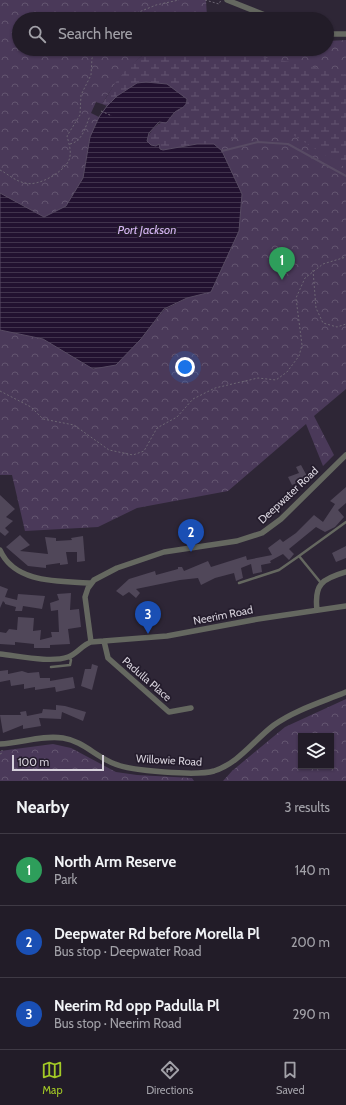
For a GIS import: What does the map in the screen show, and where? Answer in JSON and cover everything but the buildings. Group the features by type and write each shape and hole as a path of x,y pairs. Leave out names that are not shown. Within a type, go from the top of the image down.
{"street":[{"path":"227,0 257,12"},
{"path":"334,34 346,34"},
{"name":"Deepwater Road","path":"91,583 99,576 164,552 237,541 262,533 281,519 346,455"},
{"path":"0,550 3,557 15,568 36,578 45,581 91,583 86,593 85,603 91,642 85,644 68,657 54,659 0,654"},
{"path":"317,610 316,597 321,583 334,575 346,572"},
{"name":"Neerim Road","path":"91,642 167,636 346,606"},
{"name":"Padulla Place","path":"104,640 108,658 169,712 191,708"},
{"name":"Willowie Road","path":"0,744 52,737 64,738 82,745 110,762 128,768 198,773 212,771 224,767 237,758 287,716 346,692"}],"lane":[{"path":"239,583 279,570 346,522"},
{"path":"299,556 321,583"},
{"path":"51,668 70,665 71,660 68,657"}],"path":[{"path":"139,12 156,5 179,0"},
{"path":"205,0 219,4 221,0"},
{"path":"0,170 26,184 44,181 59,171 68,161 69,144 66,136 80,115 81,95 91,75 93,56"},
{"path":"102,111 112,116"},
{"path":"69,144 78,141 90,116"},
{"path":"0,391 31,407 43,419 74,425 109,450 133,455 144,451 157,428 177,417 193,399 215,388 258,378 276,380 288,372 299,356 302,345 296,298 305,278 313,270 323,264 346,257"},
{"path":"313,270 316,308 323,323 337,327 346,324"}],"green space":[{"path":"0,0 206,0 207,12 12,12 12,56 142,56 122,75 102,104 96,102 91,113 99,117 90,137 83,178 66,206 44,217 0,193"},
{"path":"346,40 346,389 314,416 334,455 323,466 306,424 228,491 137,508 98,527 25,531 12,475 0,475 0,330 43,339 93,369 141,339 164,310 187,298 211,292 239,231 242,194 222,151 197,144 151,56 334,56 334,41"},
{"path":"142,56 255,56 310,66 346,75 346,168 288,132 257,132 214,144 197,144 163,150 151,145 147,141 153,129 168,119 176,111 117,96 107,106 102,104 128,67"},
{"path":"346,699 346,781 223,781 232,771 285,727"},
{"path":"53,744 71,748 116,772 137,775 192,778 194,781 0,781 0,751"}],"water":[{"name":"Port Jackson","path":"146,82 167,84 187,99 185,106 175,112 166,123 159,122 149,133 147,141 151,145 156,146 159,144 160,149 163,150 197,144 214,144 222,151 242,194 239,231 211,292 187,298 164,309 141,339 116,365 93,369 43,339 0,330 0,193 44,217 66,206 83,178 90,137 99,117 117,96 137,83"}],"waterway":[{"path":"222,151 258,142 288,144 346,176"}],"place":[{"name":"North Arm Reserve","path":"282,280"},
{"name":"Deepwater Rd before Morella Pl","path":"191,552"},
{"name":"Neerim Rd opp Padulla Pl","path":"148,634"}]}
